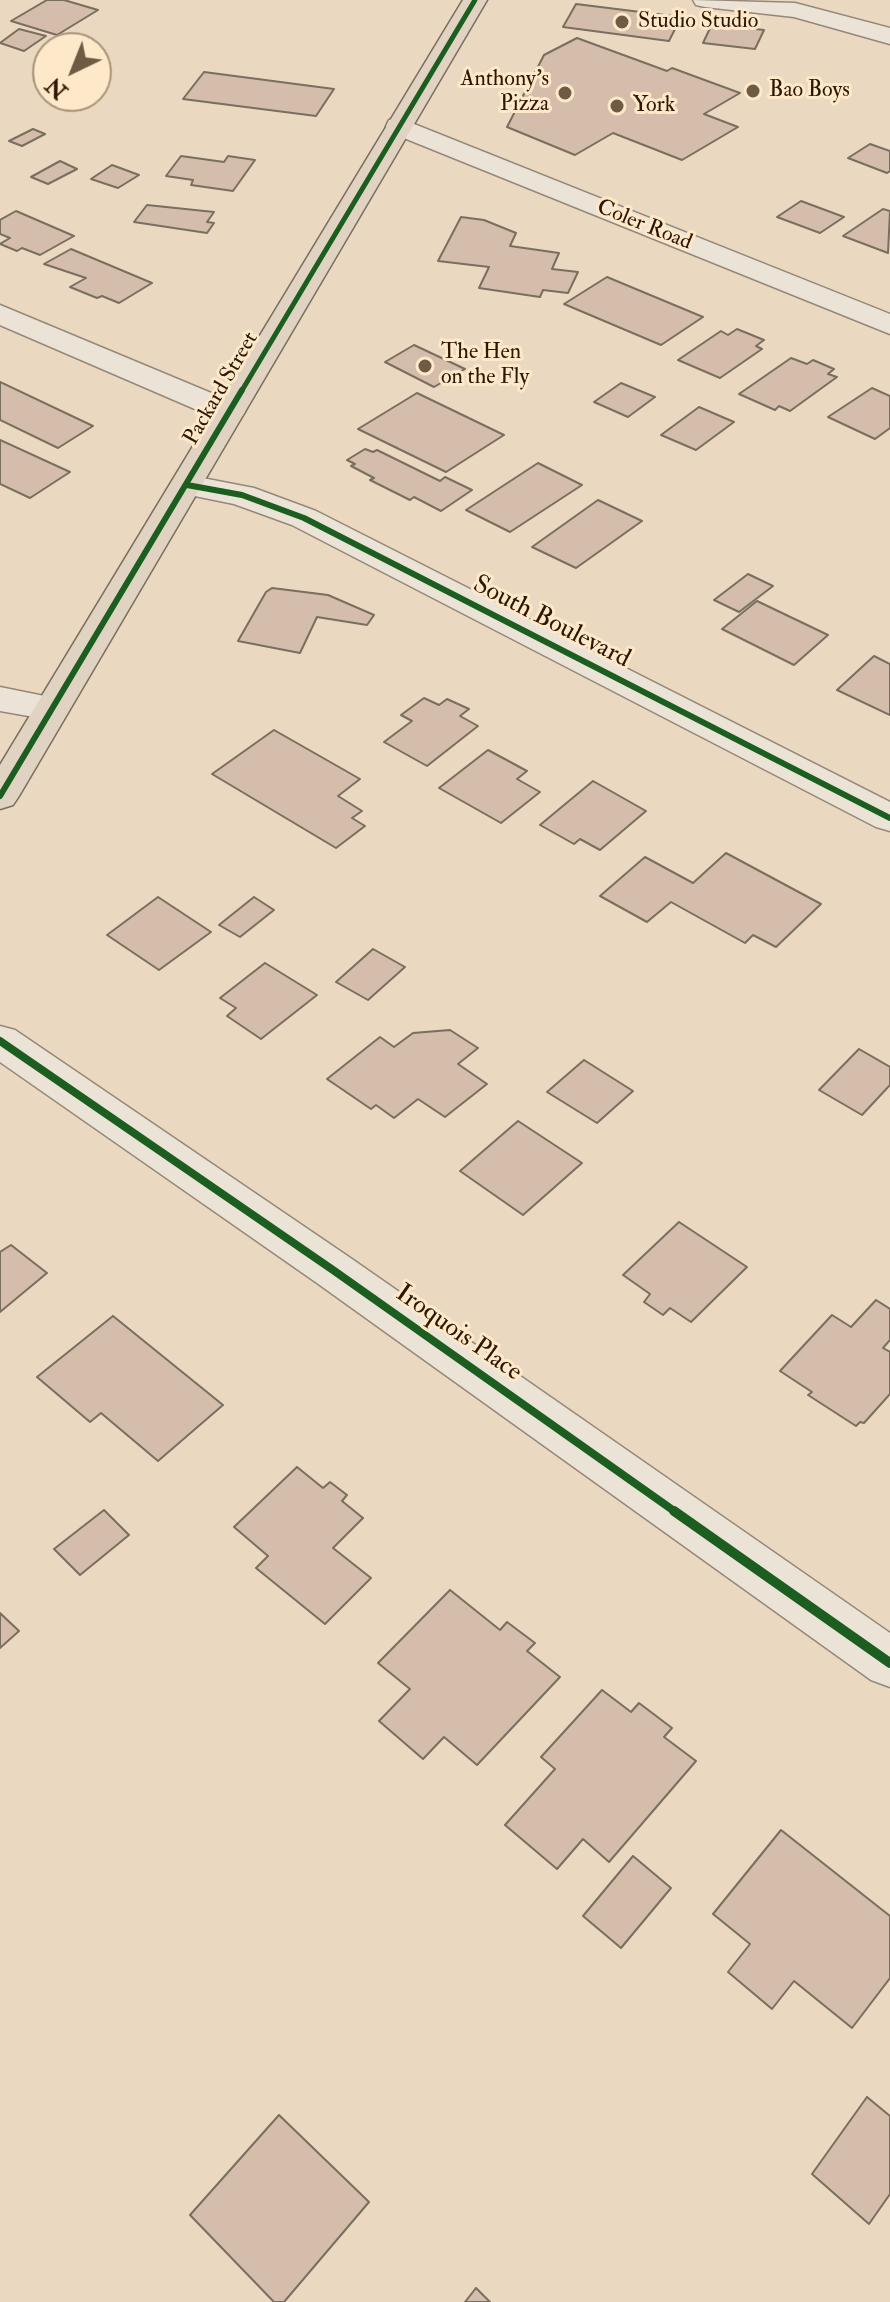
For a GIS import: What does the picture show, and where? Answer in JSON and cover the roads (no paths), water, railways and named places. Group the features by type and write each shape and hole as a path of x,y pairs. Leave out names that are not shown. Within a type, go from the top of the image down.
{"main road":[{"name":"Packard Street","path":"0,796 475,0"}],"street":[{"path":"705,0 795,10 890,36"},
{"name":"Coler Road","path":"399,126 890,325"},
{"path":"0,314 229,412"},
{"name":"South Boulevard","path":"187,485 242,495 304,518 890,818"},
{"path":"0,699 51,708"},
{"name":"Iroquois Place","path":"0,1041 333,1270 890,1663"}],"place":[{"name":"Studio Studio","path":"622,22"},
{"name":"Bao Boys","path":"753,91"},
{"name":"Anthony's Pizza","path":"565,93"},
{"name":"York","path":"617,106"},
{"name":"The Hen on the Fly","path":"425,366"}]}
